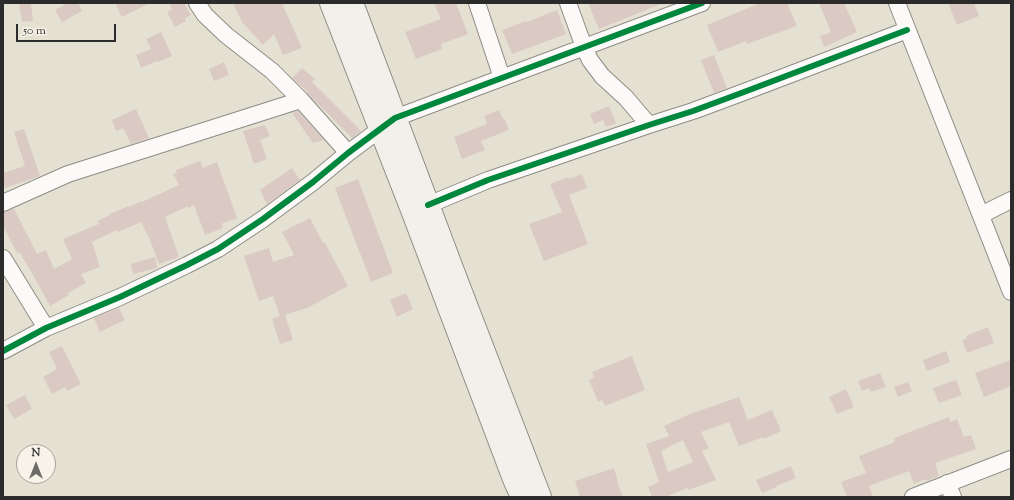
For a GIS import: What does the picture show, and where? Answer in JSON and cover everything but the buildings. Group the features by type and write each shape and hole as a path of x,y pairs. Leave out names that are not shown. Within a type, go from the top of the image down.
{"main road":[{"path":"331,3 428,205 540,497"},
{"path":"352,3 415,217 469,363 522,497"}],"street":[{"path":"197,3 205,14 226,35 272,71 301,100 348,153"},
{"path":"477,3 502,78"},
{"path":"568,3 590,60 602,76 626,98 649,124"},
{"path":"3,351 46,328 120,297 218,249 263,219 388,124 584,47 669,9 702,3"},
{"path":"897,3 1011,292"},
{"path":"428,205 488,180 752,90 907,30"},
{"path":"3,203 68,174 301,100"},
{"path":"981,215 1011,200"},
{"path":"3,258 46,328"},
{"path":"913,497 950,490 1011,459"}],"cycle path":[{"path":"3,351 46,328 120,297 218,249 263,219 313,182 348,153 395,118 702,3"},
{"path":"428,205 488,180 693,111 907,30"}]}
